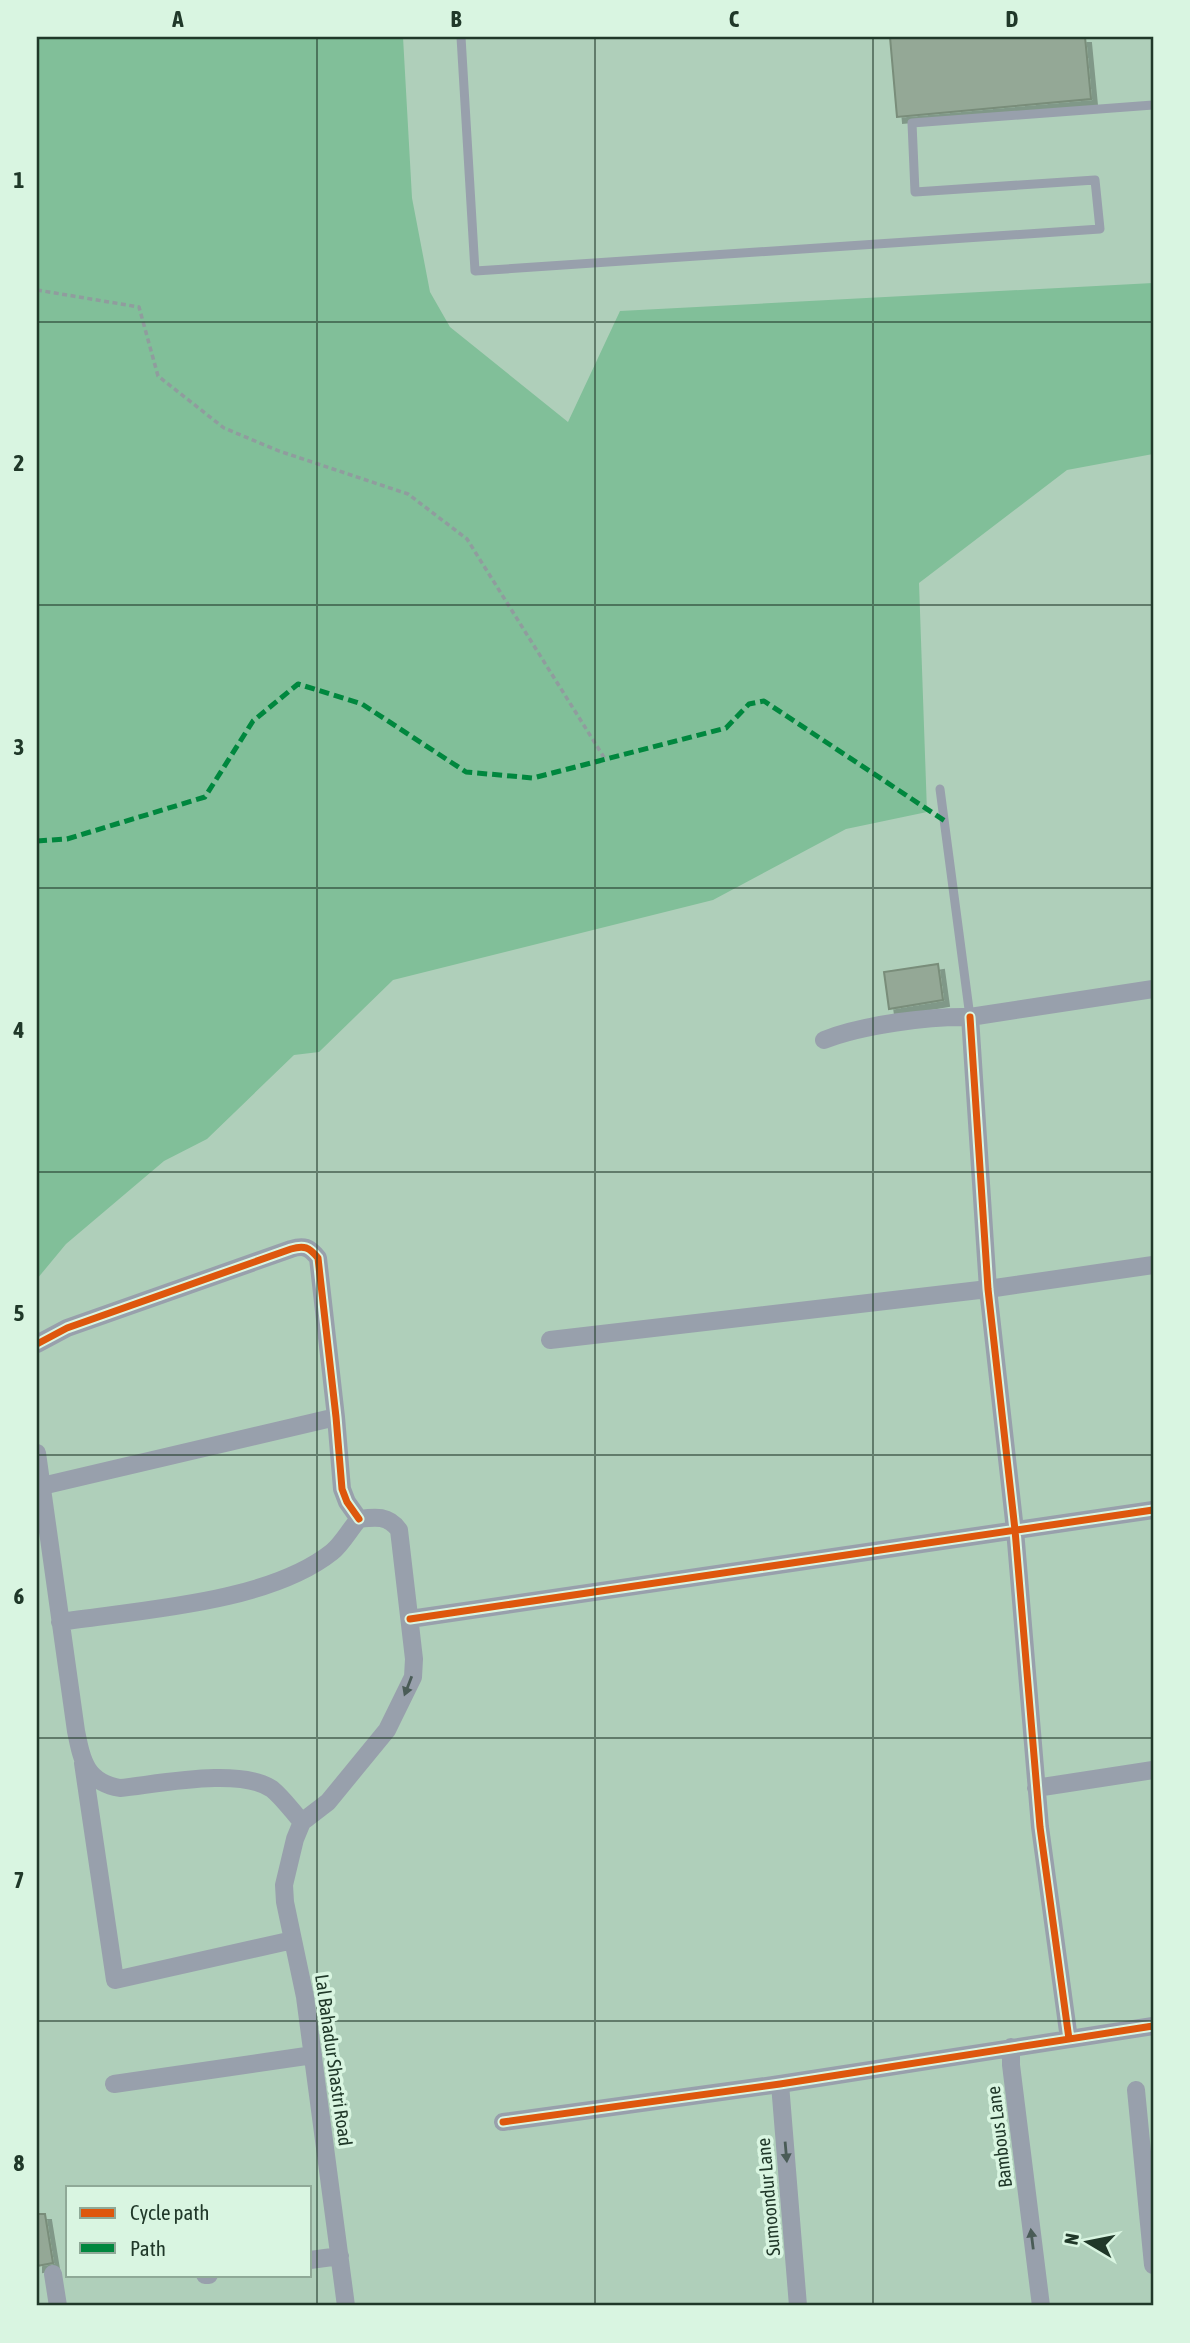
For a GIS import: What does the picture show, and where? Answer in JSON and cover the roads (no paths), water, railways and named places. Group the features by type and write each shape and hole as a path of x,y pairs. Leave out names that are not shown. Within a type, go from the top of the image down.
{"street":[{"path":"824,1040 843,1032 945,1016 970,1017 1153,989"},
{"path":"970,1017 988,1289 1015,1530 1036,1788 1069,2039"},
{"path":"37,1344 67,1328 302,1246 311,1249 317,1258 342,1489 347,1503 359,1519"},
{"path":"550,1340 988,1289 1153,1265"},
{"path":"42,1486 336,1417"},
{"path":"37,1453 115,1980 293,1940"},
{"path":"410,1619 1153,1510"},
{"path":"60,1622 238,1594 291,1577 333,1551 359,1519 385,1518 392,1521 398,1530 414,1658 412,1677 387,1730 328,1802 302,1822 272,1790 251,1780 228,1778 120,1788 94,1777 83,1763"},
{"path":"1036,1788 1153,1770"},
{"name":"Lal Bahadur Shastri Road","path":"302,1822 284,1885 306,1997 346,2306"},
{"path":"503,2122 780,2084 1153,2026"},
{"name":"Bambous Lane","path":"1011,2047 1041,2306"},
{"path":"114,2084 313,2055"},
{"name":"Sumoondur Lane","path":"780,2084 799,2306"},
{"path":"1136,2090 1153,2265"},
{"path":"312,2260 340,2256"},
{"path":"53,2274 58,2306"}],"lane":[{"path":"461,37 475,271 1100,229 1096,180 915,192 912,123 1153,105"},
{"path":"940,789 970,1017"}]}
